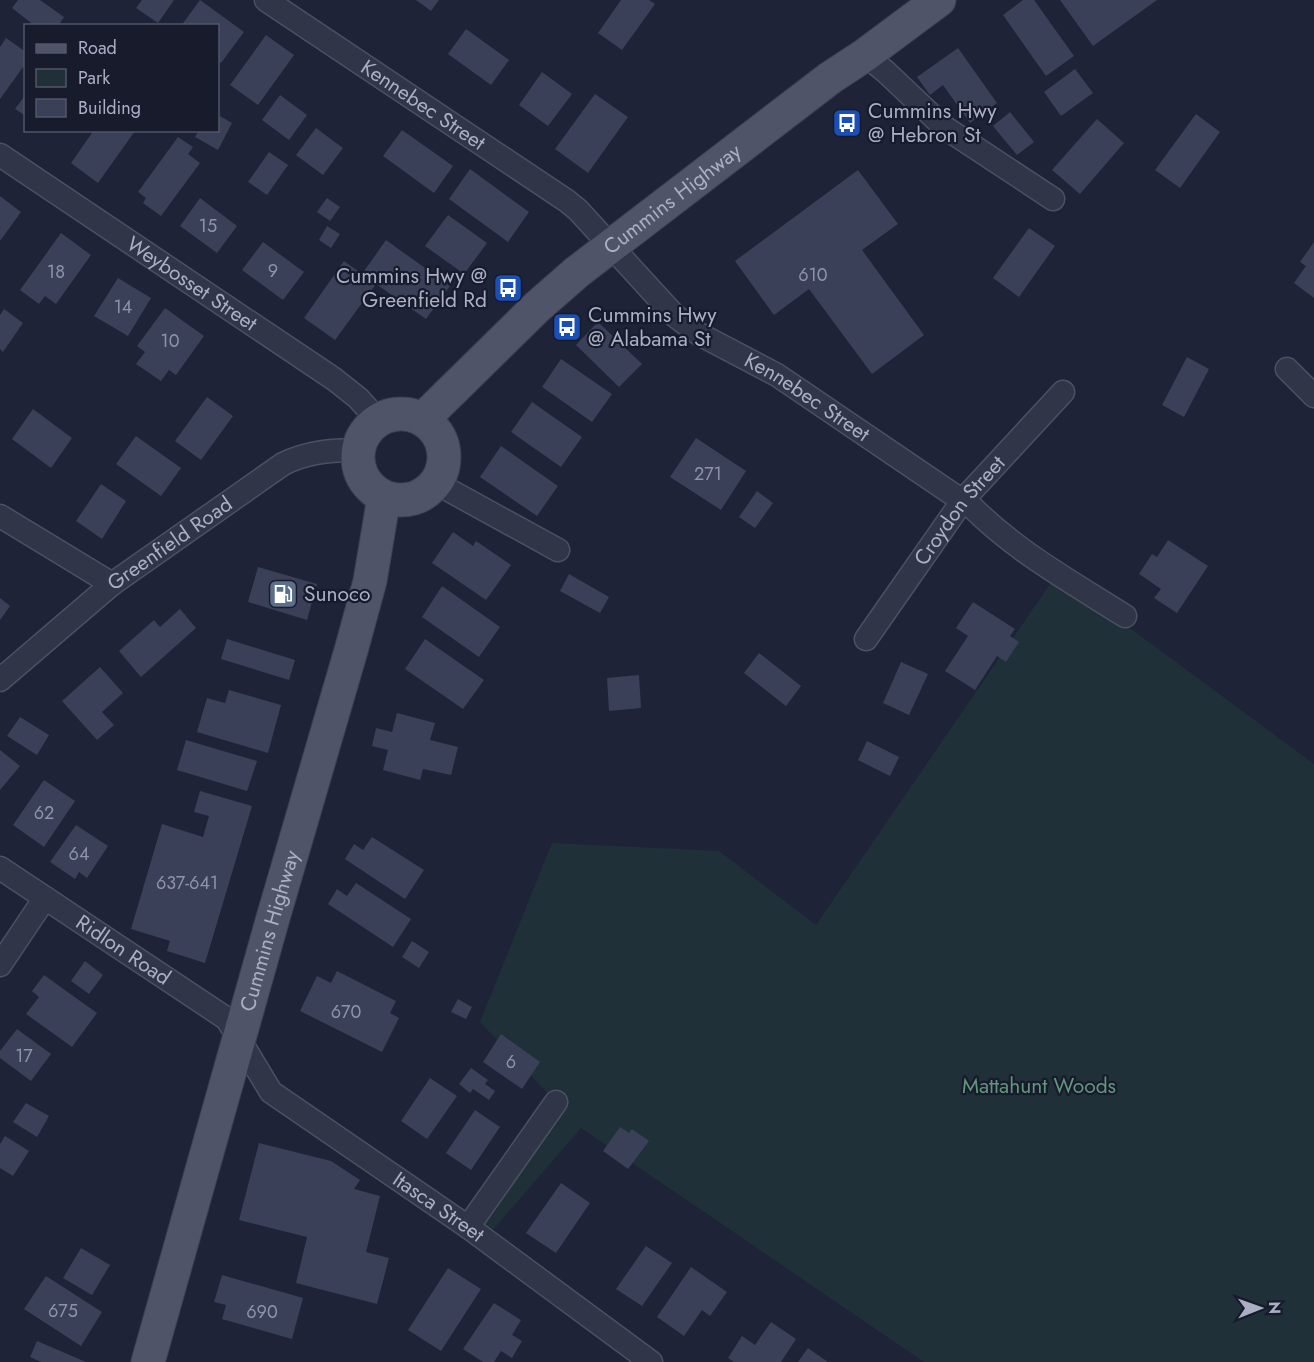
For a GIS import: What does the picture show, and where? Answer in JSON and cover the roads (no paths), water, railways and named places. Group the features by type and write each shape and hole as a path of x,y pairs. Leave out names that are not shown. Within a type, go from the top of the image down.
{"main road":[{"name":"Cummins Highway","path":"423,419 537,307 611,246 830,78 939,0"},
{"path":"396,413 410,414 423,419 435,429 442,442 445,456 443,470 436,483 425,493 412,499 398,500 384,497 372,489 363,478 358,465 358,450 362,437 378,420 396,413"},
{"name":"Cummins Highway","path":"148,1362 370,581 384,497"}],"street":[{"name":"Kennebec Street","path":"266,0 567,201 578,210 674,315 699,334 736,352 793,386 963,500 993,528 1057,574 1125,616"},
{"path":"865,55 944,127 1053,199"},
{"name":"Weybosset Street","path":"0,155 334,379 358,398 378,420"},
{"path":"1287,369 1314,396"},
{"name":"Croydon Street","path":"866,639 963,500 1063,392"},
{"name":"Greenfield Road","path":"0,680 112,584 283,464 314,452 358,450"},
{"path":"436,483 558,550"},
{"path":"0,516 112,584"},
{"name":"Ridlon Road","path":"0,868 227,1019 240,1040"},
{"path":"0,965 45,898"},
{"name":"Itasca Street","path":"240,1040 271,1092 468,1227 651,1362"},
{"path":"468,1227 556,1102"}],"place":[{"name":"Cummins Hwy @ Hebron St","path":"847,123"},
{"name":"Cummins Hwy @ Greenfield Rd","path":"508,288"},
{"name":"Cummins Hwy @ Alabama St","path":"567,327"},
{"name":"Sunoco","path":"283,594"}],"park label":[{"name":"Mattahunt Woods","path":"1039,1086"}]}
